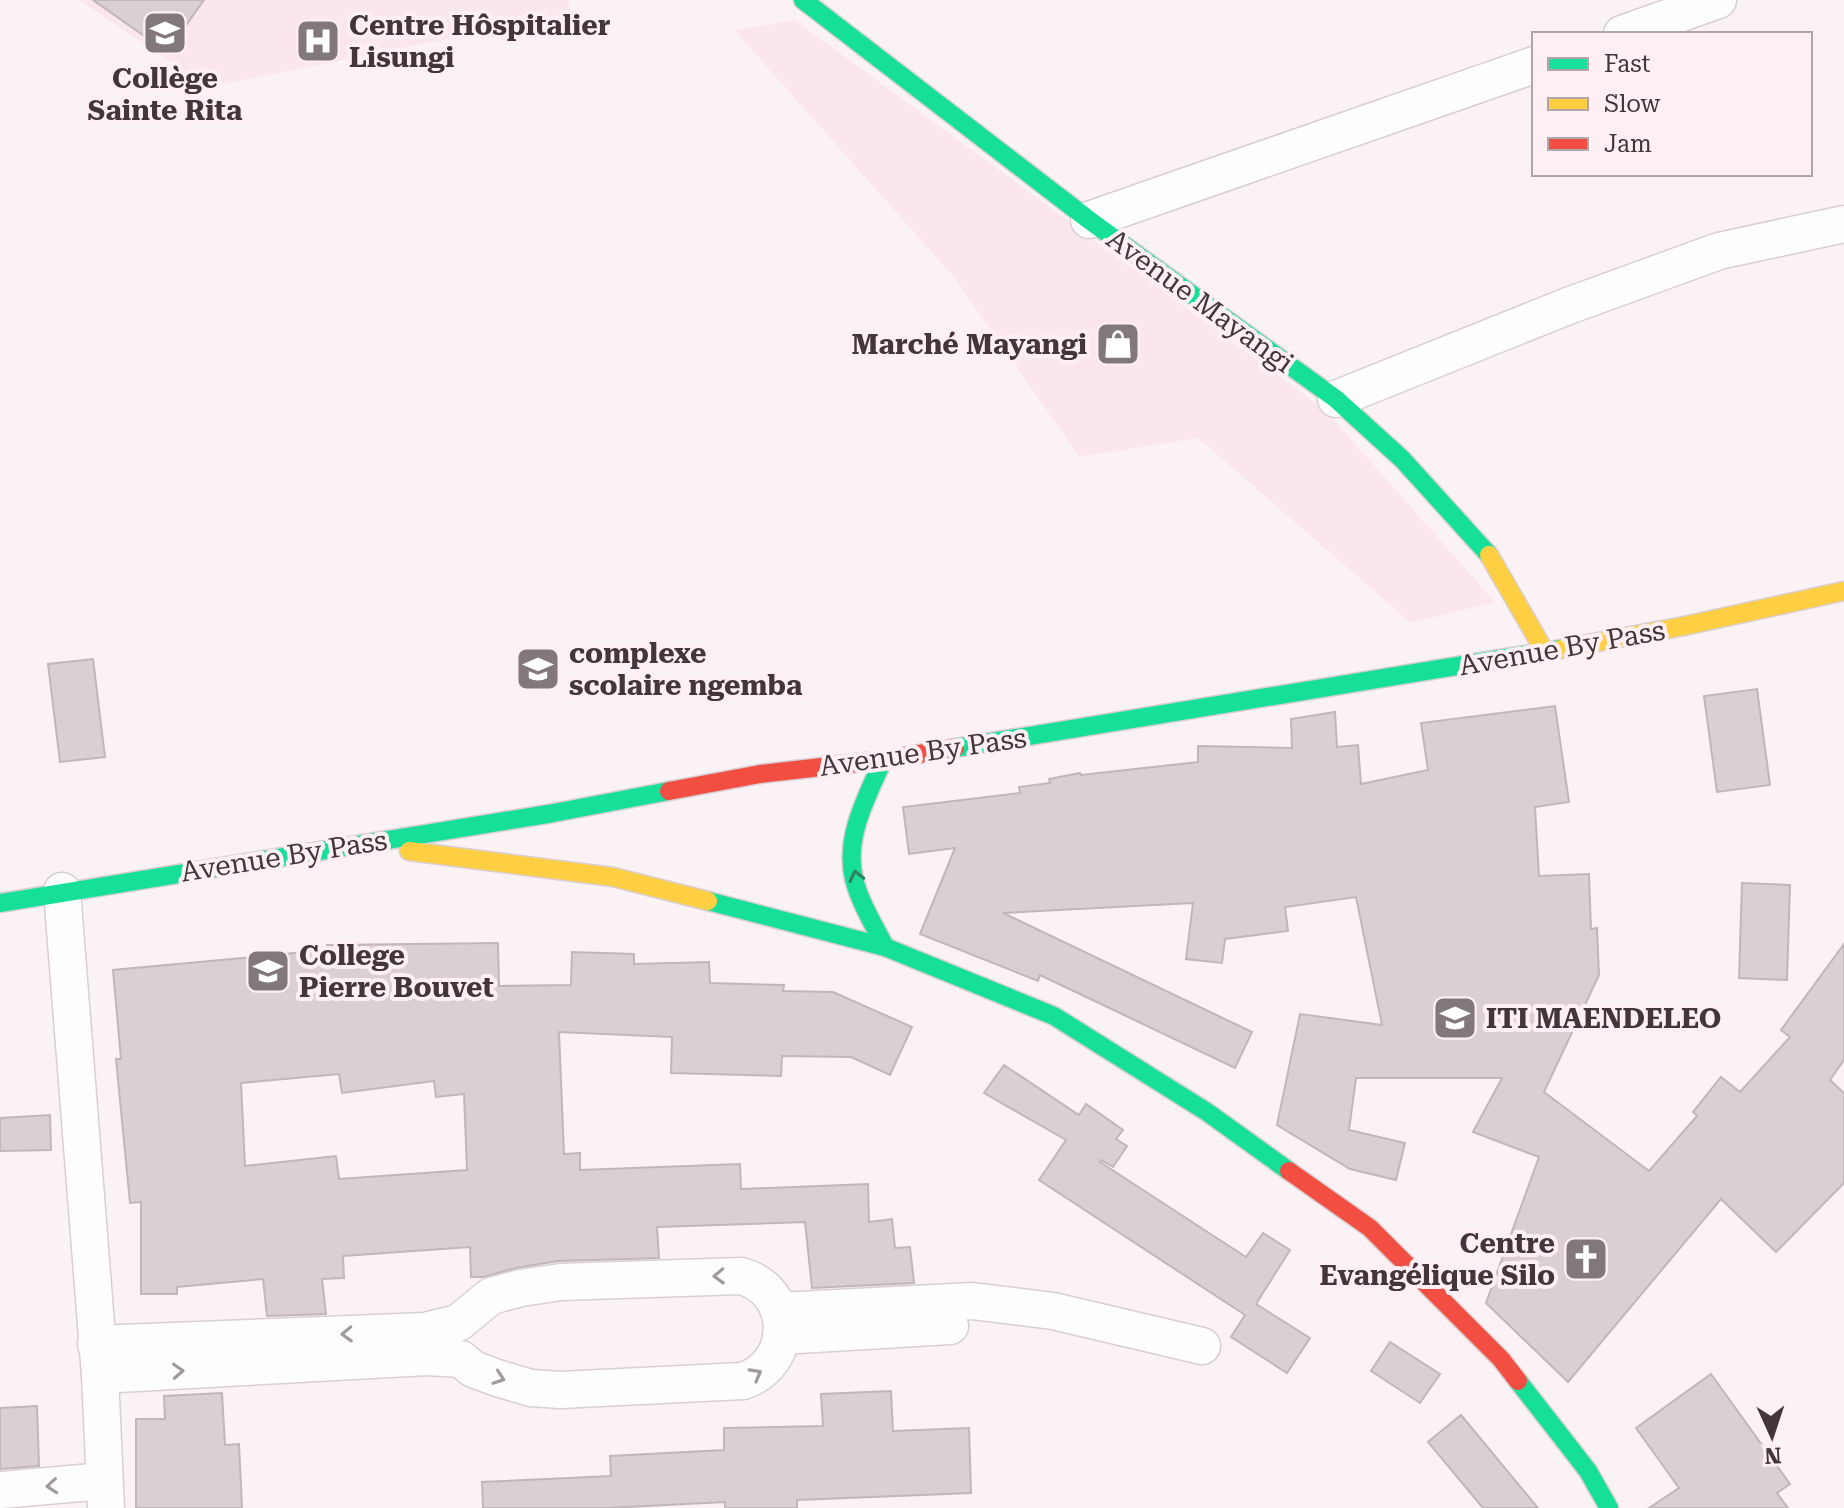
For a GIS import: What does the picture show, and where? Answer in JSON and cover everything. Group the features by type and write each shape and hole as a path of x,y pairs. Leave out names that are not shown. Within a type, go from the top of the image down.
{"main road":[{"name":"Avenue Mayangi","path":"803,0 1089,220 1336,399 1402,459 1494,560 1545,652"},
{"name":"Avenue By Pass","path":"0,903 548,814 760,774 883,760 1545,652 1844,591"},
{"path":"883,760 855,827 852,852 854,878 885,947"},
{"path":"359,845 613,877 885,947 1054,1016 1207,1112 1370,1228 1501,1359 1588,1471 1609,1508"}],"street":[{"path":"1628,32 1718,0"},
{"path":"1089,220 1532,66"},
{"path":"1336,399 1568,306 1719,251 1844,224"},
{"path":"0,1490 105,1495 98,1360 62,891"},
{"path":"741,1276 757,1280 769,1290 780,1323 779,1351 772,1364 758,1376 743,1381 560,1390 531,1388 485,1374 461,1359 98,1360 425,1331 458,1323 491,1296 561,1282 741,1276"},
{"path":"780,1323 972,1301 1053,1311 1202,1346"},
{"path":"458,1323 461,1359"},
{"path":"780,1323 950,1326"}],"shaded area":[{"name":"Centre Hôspitalier Lisungi","path":"79,0 568,0 571,14 184,92 179,67"},
{"name":"Marché Mayangi","path":"795,20 1325,410 1495,602 1411,623 1198,438 1079,457 954,277 734,30"}],"building":[{"path":"93,0 204,0 167,52"},
{"path":"93,659 105,757 60,762 48,664"},
{"path":"1757,689 1770,785 1717,792 1704,696"},
{"path":"1555,706 1569,802 1535,807 1539,876 1589,874 1591,929 1597,928 1599,975 1544,1092 1649,1171 1697,1116 1693,1112 1721,1077 1740,1092 1790,1037 1781,1030 1844,944 1844,1060 1830,1080 1844,1093 1844,1183 1776,1252 1721,1199 1568,1382 1486,1303 1539,1157 1473,1132 1502,1078 1356,1078 1349,1130 1405,1143 1396,1180 1350,1169 1277,1125 1300,1014 1382,1025 1356,897 1285,907 1288,931 1225,939 1222,963 1186,959 1193,903 1003,913 1252,1032 1235,1068 1040,975 1038,981 920,934 955,848 909,854 903,807 1020,793 1019,787 1050,783 1049,779 1080,773 1198,762 1198,746 1292,748 1291,719 1335,712 1337,747 1358,745 1361,784 1428,770 1421,723"},
{"path":"1742,883 1790,885 1787,980 1739,978"},
{"path":"498,943 499,986 571,985 572,952 634,954 634,964 709,962 710,983 784,985 783,991 833,992 912,1027 890,1075 851,1057 782,1056 781,1076 671,1073 672,1037 559,1032 564,1154 580,1153 580,1170 740,1164 741,1189 868,1184 869,1222 892,1219 895,1248 910,1247 914,1283 812,1288 805,1222 657,1227 659,1258 558,1261 483,1277 471,1277 470,1247 343,1256 344,1278 322,1279 326,1314 267,1316 263,1279 177,1287 177,1294 141,1294 141,1202 130,1203 116,1059 121,1059 113,970 327,950 327,945","holes":["339,1074 342,1093 434,1081 436,1097 464,1094 467,1170 339,1179 336,1156 245,1166 241,1083"]},
{"path":"1004,1065 1079,1115 1086,1104 1123,1130 1116,1139 1127,1146 1113,1167 1100,1162 1246,1257 1263,1233 1290,1250 1256,1304 1310,1338 1287,1373 1231,1337 1245,1315 1039,1180 1066,1140 984,1093"},
{"path":"50,1115 51,1150 0,1151 0,1118"},
{"path":"1390,1342 1440,1374 1420,1403 1371,1371"},
{"path":"1711,1374 1790,1484 1777,1493 1788,1508 1649,1508 1679,1488 1636,1428"},
{"path":"891,1391 893,1431 969,1428 971,1493 797,1500 797,1508 725,1508 725,1502 607,1508 483,1508 482,1482 611,1476 610,1456 724,1450 724,1428 823,1426 821,1394"},
{"path":"222,1393 225,1445 239,1444 242,1508 136,1508 136,1419 165,1419 164,1396"},
{"path":"37,1406 39,1466 0,1469 0,1408"},
{"path":"1461,1415 1538,1508 1483,1508 1428,1442"}],"traffic: fast":[{"path":"803,0 1089,220 1336,399 1402,459 1489,555"},
{"path":"955,748 1561,649"},
{"path":"883,760 859,818 852,863 860,897 885,947"},
{"path":"0,903 548,814 669,791"},
{"path":"708,901 885,947 1054,1016 1207,1112 1289,1171"},
{"path":"1518,1381 1588,1471 1609,1508"}],"traffic: slow":[{"path":"1489,555 1545,652"},
{"path":"1561,649 1844,591"},
{"path":"409,851 613,877 708,901"}],"traffic: jam":[{"path":"669,791 760,774 955,748"},
{"path":"1289,1171 1370,1228 1501,1359 1518,1381"}],"place":[{"name":"Collège Sainte Rita","path":"165,33"},
{"name":"Centre Hôspitalier Lisungi","path":"318,41"},
{"name":"Marché Mayangi","path":"1118,344"},
{"name":"complexe scolaire ngemba","path":"538,669"},
{"name":"College Pierre Bouvet","path":"268,971"},
{"name":"ITI MAENDELEO","path":"1455,1018"},
{"name":"Centre Evangélique Silo","path":"1586,1259"}]}
